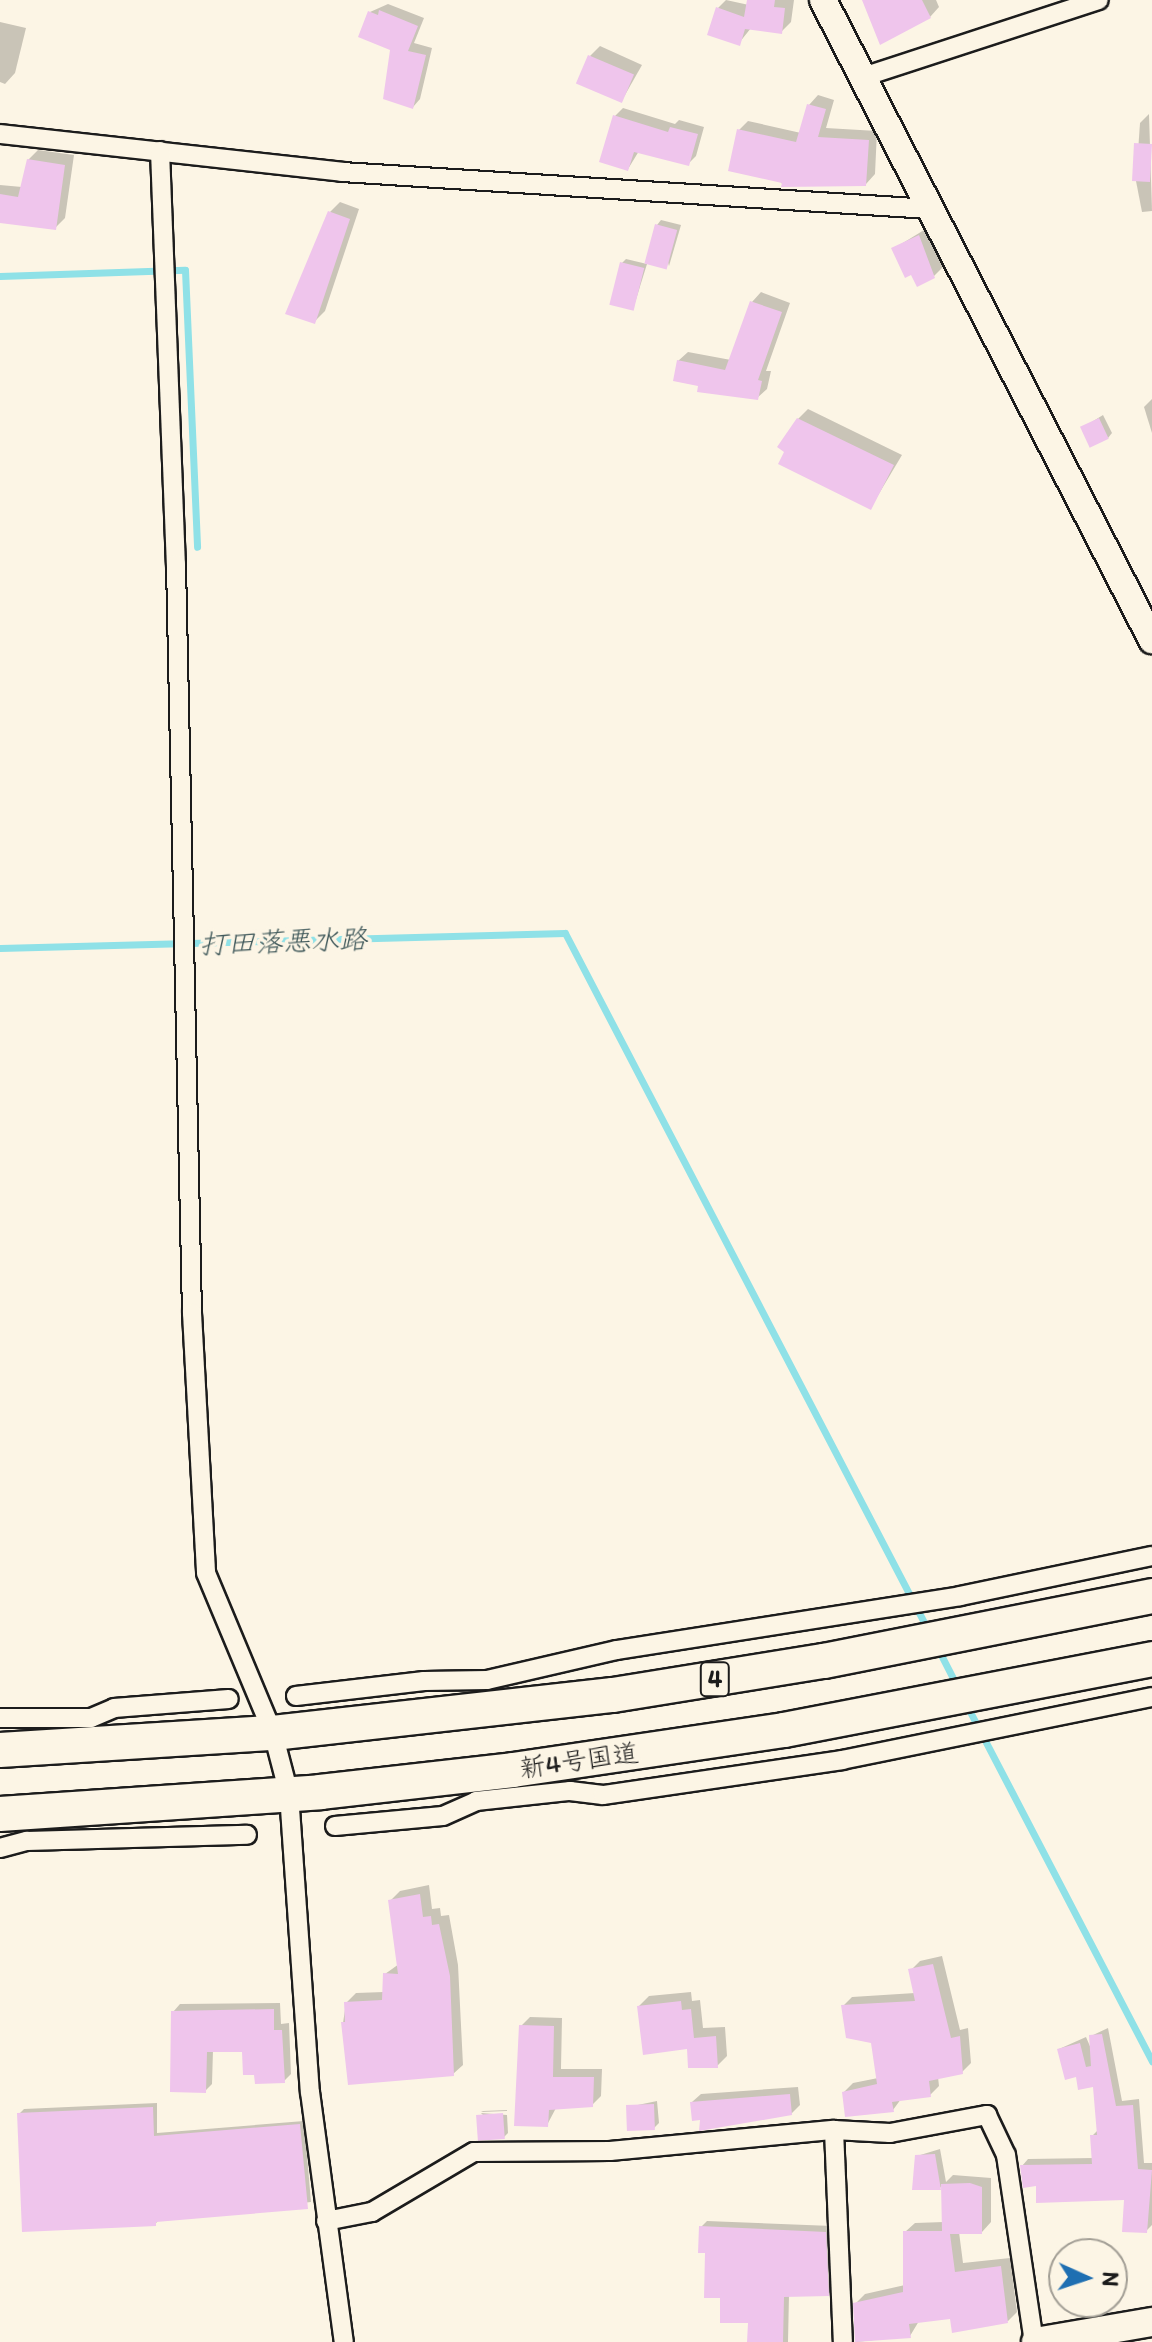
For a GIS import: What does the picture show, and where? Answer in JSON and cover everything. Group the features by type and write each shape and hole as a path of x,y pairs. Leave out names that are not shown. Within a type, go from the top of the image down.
{"highway":[{"name":"4","path":"0,1750 60,1734 273,1733 490,1695 824,1661 1152,1596"},
{"name":"新4号国道","path":"0,1814 68,1825 289,1794 515,1783 1152,1659"}],"main road":[{"path":"1035,2342 1112,2335 1152,2322"}],"street":[{"path":"823,0 1152,640"},
{"path":"863,77 1099,0"},
{"path":"0,134 342,172 930,209"},
{"path":"160,151 176,564 192,1313 206,1573 273,1733 289,1794 310,2092 344,2342"},
{"path":"296,1696 424,1681 490,1695 617,1650 960,1596 1152,1556"},
{"path":"335,1826 443,1816 515,1783 603,1795 842,1760 1152,1697"},
{"path":"0,1718 60,1734 114,1708 229,1699"},
{"path":"0,1848 68,1825 137,1842 247,1835"},
{"path":"326,2221 372,2212 474,2152 610,2151 834,2130 890,2133 987,2115 1006,2155 1035,2342"},
{"path":"834,2130 843,2342"}],"building":[{"path":"747,0 775,0 774,7 785,8 782,34 745,29 740,46 707,35 716,7 744,17"},
{"path":"862,0 922,0 931,18 880,45"},
{"path":"379,10 418,26 408,51 426,55 413,109 383,99 390,50 358,37 368,11 378,15"},
{"path":"588,55 634,75 622,103 576,84"},
{"path":"807,104 826,109 818,137 869,140 866,186 781,187 782,183 728,171 737,129 796,142"},
{"path":"613,115 668,132 670,127 698,134 689,166 634,152 628,171 599,162"},
{"path":"1134,143 1152,144 1150,182 1132,181"},
{"path":"27,159 65,165 56,230 0,223 0,194 18,197"},
{"path":"328,211 350,219 315,324 285,314"},
{"path":"655,224 677,230 667,270 644,264"},
{"path":"919,235 935,278 917,287 911,275 905,278 891,248"},
{"path":"620,262 644,268 634,311 609,305"},
{"path":"750,301 782,312 758,380 762,381 758,400 697,392 698,386 673,381 677,360 725,370"},
{"path":"797,418 894,465 871,510 778,464 784,452 777,447"},
{"path":"1099,418 1109,439 1090,448 1080,427"},
{"path":"420,1894 423,1917 431,1916 432,1925 439,1924 450,1976 454,2076 348,2085 341,2022 345,2022 344,2002 382,2000 383,1973 398,1974 388,1900"},
{"path":"933,1964 951,2038 960,2036 963,2074 929,2081 931,2097 892,2102 894,2112 845,2117 842,2092 877,2084 871,2043 846,2038 841,2005 915,2001 908,1969"},
{"path":"681,2001 682,2010 691,2009 694,2038 716,2036 718,2068 688,2068 687,2049 643,2055 637,2006"},
{"path":"274,2009 274,2030 282,2030 285,2083 255,2084 254,2075 243,2075 242,2052 207,2052 206,2093 170,2092 171,2011"},
{"path":"519,2025 554,2026 553,2077 594,2077 593,2107 549,2110 548,2127 514,2126"},
{"path":"1102,2034 1116,2106 1133,2105 1138,2169 1152,2170 1147,2233 1122,2232 1124,2200 1036,2203 1036,2186 1023,2188 1020,2165 1092,2164 1090,2135 1097,2135 1093,2087 1078,2090 1076,2077 1065,2080 1057,2049 1080,2043 1086,2067 1091,2066 1089,2035"},
{"path":"790,2094 792,2115 699,2131 700,2120 692,2121 690,2102"},
{"path":"654,2104 655,2130 627,2131 626,2105"},
{"path":"153,2107 154,2136 300,2124 308,2209 156,2222 156,2226 22,2232 17,2113"},
{"path":"503,2113 505,2139 478,2141 476,2115"},
{"path":"935,2154 941,2190 912,2190 915,2155"},
{"path":"970,2183 982,2187 982,2234 950,2234 955,2272 1001,2266 1008,2323 952,2333 950,2319 909,2324 911,2338 855,2342 853,2303 903,2292 903,2231 942,2231 941,2184"},
{"path":"699,2226 826,2232 829,2296 784,2297 783,2342 747,2342 748,2323 720,2323 720,2298 704,2298 705,2253 698,2253"}],"waterway":[{"path":"0,276 185,270 197,547"},
{"name":"打田落悪水路","path":"0,948 565,933 929,1632"},
{"path":"937,1647 957,1686"},
{"path":"966,1704 1152,2061"}]}
